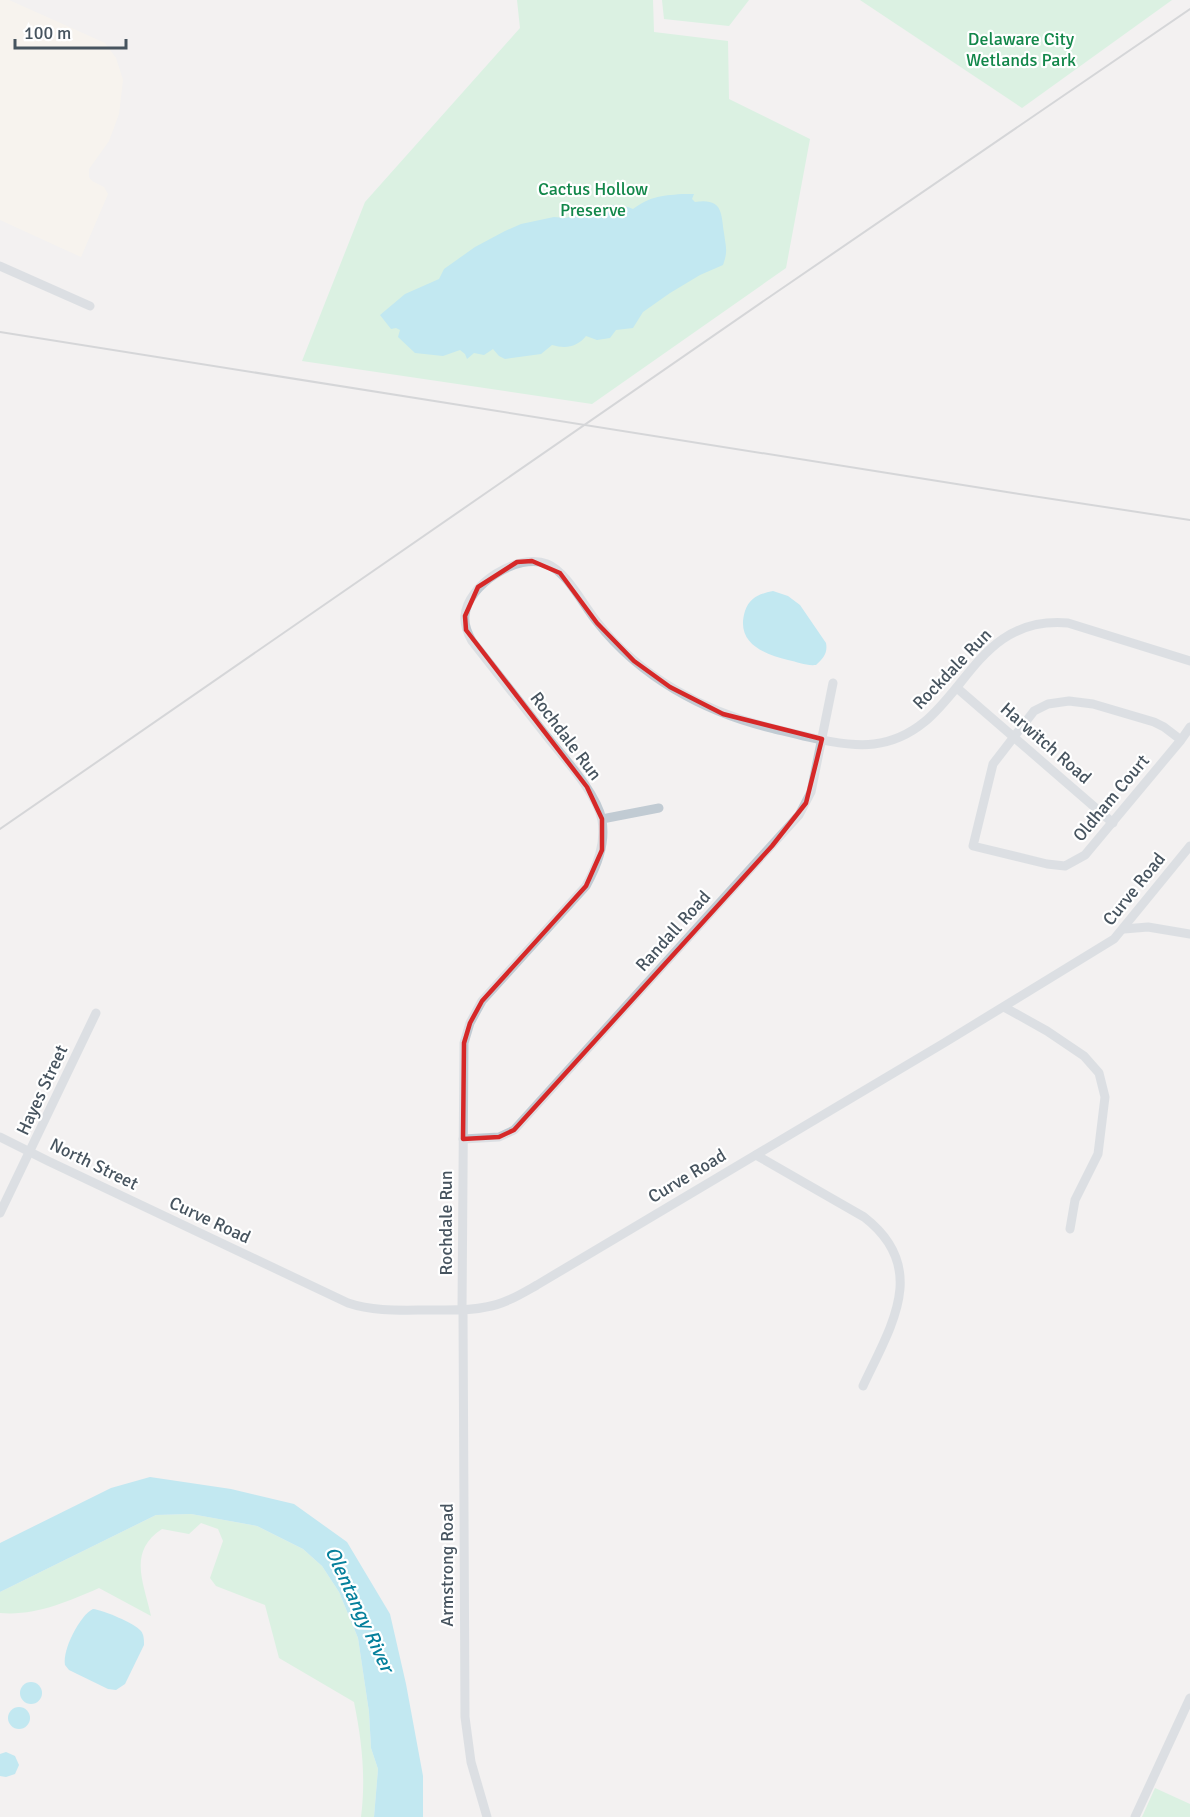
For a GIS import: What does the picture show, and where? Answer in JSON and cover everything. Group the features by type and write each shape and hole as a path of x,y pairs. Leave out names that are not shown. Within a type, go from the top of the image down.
{"street":[{"path":"0,266 90,306"},
{"name":"Rochdale Run","path":"463,1310 464,1043 470,1023 482,1001 586,886 596,868 602,849 602,819 587,787 472,641 466,630 465,616 470,598 478,587 517,562 532,561 548,564 560,573 605,631 634,661 670,687 723,714 772,728"},
{"name":"Rockdale Run","path":"772,728 864,745 897,738 927,720 999,641 1012,632 1042,623 1068,623 1190,661"},
{"name":"Randall Road","path":"463,1139 499,1137 514,1130 799,814 806,803 833,683"},
{"name":"Harwitch Road","path":"957,688 1113,823"},
{"path":"1013,737 1034,711 1048,704 1069,701 1093,704 1154,722 1181,740"},
{"name":"Oldham Court","path":"1013,737 993,764 973,846 1047,864 1065,866 1085,855 1190,727"},
{"path":"602,819 659,808"},
{"name":"Curve Road","path":"141,1205 348,1304 382,1310 463,1310 486,1307 517,1296 1114,939 1190,846"},
{"path":"1124,928 1148,927 1190,934"},
{"path":"1004,1006 1084,1056 1099,1072 1105,1097 1098,1154 1075,1200 1070,1229"},
{"name":"Hayes Street","path":"0,1213 96,1013"},
{"name":"North Street","path":"0,1137 141,1205"},
{"path":"756,1155 864,1217 883,1234 893,1252 899,1270 900,1284 897,1310 863,1386"},
{"name":"Armstrong Road","path":"463,1310 465,1717 473,1768 488,1817"},
{"path":"1135,1817 1190,1698"}],"highlighted area":[{"path":"532,561 560,573 597,623 634,661 670,687 723,714 822,739 806,803 772,846 514,1130 499,1137 463,1139 464,1043 470,1023 482,1001 586,886 602,850 602,819 587,787 466,630 465,616 478,587 517,562"}],"shaded area":[{"path":"0,0 9,0 105,43 116,58 123,80 119,114 109,141 89,169 89,177 92,181 104,187 108,194 81,257 0,220"}],"green space":[{"name":"Cactus Hollow Preserve","path":"517,0 653,0 654,32 728,41 729,99 810,139 786,268 592,404 302,361 365,202 520,28"},
{"path":"662,0 749,0 729,26 664,19"},
{"name":"Delaware City Wetlands Park","path":"860,0 1172,0 1022,108"},
{"path":"191,1514 257,1526 303,1549 322,1566 339,1592 358,1638 369,1712 371,1748 378,1769 374,1817 361,1817 362,1759 354,1702 279,1658 265,1605 216,1586 210,1578 223,1541 218,1529 201,1523 189,1534 162,1529 151,1538 141,1558 141,1569 151,1616 99,1588 63,1603 38,1610 0,1613 0,1592 156,1515"},
{"path":"1155,1788 1190,1804 1190,1817 1142,1817"}],"water":[{"path":"694,194 692,199 695,202 711,202 719,208 726,246 723,265 700,275 670,293 643,312 633,328 616,330 610,338 597,340 586,336 579,343 571,346 552,345 541,354 505,359 493,349 484,355 474,353 467,359 460,350 443,356 415,353 398,337 400,330 391,329 380,315 405,294 439,279 444,269 475,247 521,224 554,217 566,218 590,208 597,210 614,205 633,209 656,197"},
{"path":"773,591 788,596 800,605 826,643 824,656 816,665 802,664 770,654 748,639 743,622 747,606 756,597"},
{"name":"Olentangy River","path":"150,1477 231,1489 294,1504 347,1542 390,1614 423,1776 423,1817 374,1817 378,1769 371,1748 369,1712 358,1638 339,1592 322,1566 303,1549 257,1526 191,1514 156,1515 0,1592 0,1543 111,1488"},
{"path":"93,1609 125,1621 141,1631 143,1636 144,1645 125,1684 116,1690 108,1689 69,1670 65,1665 66,1651 73,1634 83,1618"},
{"path":"31,1682 39,1685 42,1693 39,1701 31,1704 23,1701 20,1693 23,1685"},
{"path":"15,1707 23,1707 30,1714 30,1722 23,1729 15,1729 8,1722 8,1714"},
{"path":"6,1752 15,1756 19,1765 15,1774 6,1777 0,1776 0,1754"}],"railway":[{"path":"0,829 1190,9"},
{"path":"0,332 1190,520"}]}
